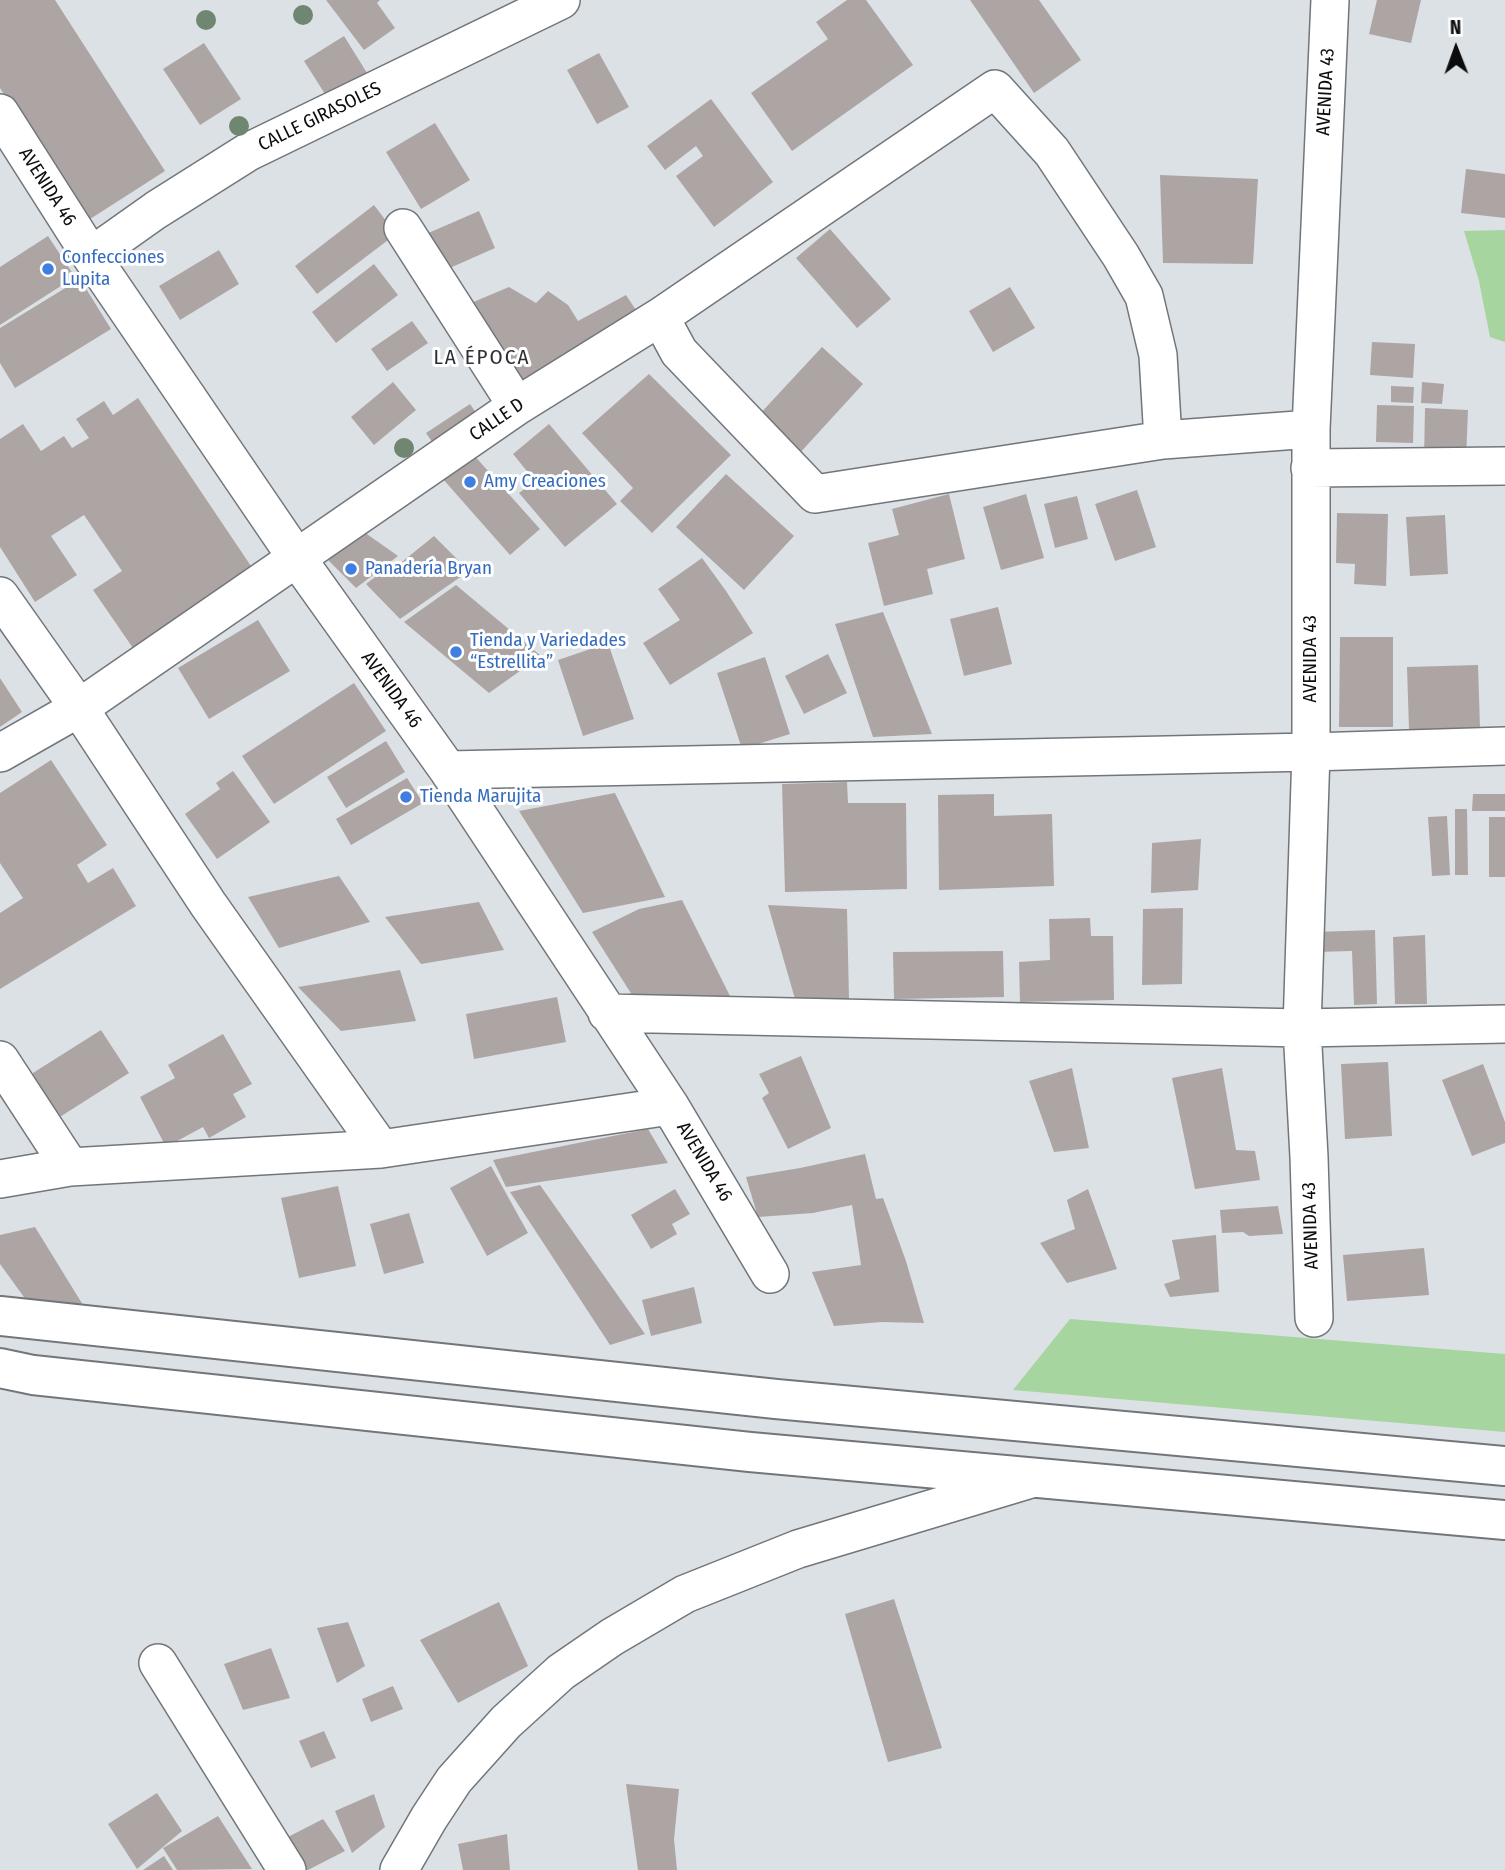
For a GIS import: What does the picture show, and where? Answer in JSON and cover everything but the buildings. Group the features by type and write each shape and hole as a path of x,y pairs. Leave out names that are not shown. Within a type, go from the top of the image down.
{"main road":[{"path":"0,1316 776,1399 1505,1466"},
{"path":"0,1368 33,1375 737,1450 1505,1520"}],"street":[{"name":"CALLE GIRASOLES","path":"92,256 156,210 248,152 561,0"},
{"name":"AVENIDA 43","path":"1314,1318 1302,1028 1311,752 1311,429 1330,0"},
{"name":"CALLE D","path":"0,753 79,708 517,406 660,317 995,89 1052,152 1121,256 1144,296 1158,355 1163,440"},
{"name":"AVENIDA 46","path":"0,113 92,256 296,557 449,770 670,1106 770,1274"},
{"path":"402,228 517,406"},
{"path":"660,317 679,352 816,494 1163,440 1311,429"},
{"path":"1310,468 1505,466"},
{"path":"0,596 79,708 208,904 381,1149"},
{"path":"449,770 1505,746"},
{"path":"607,1013 1302,1028 1505,1024"},
{"path":"0,1060 70,1167"},
{"path":"0,1179 70,1167 381,1149 670,1106"},
{"path":"399,1870 454,1780 506,1722 561,1672 612,1637 685,1594 797,1549 1036,1477"},
{"path":"158,1663 287,1870"}],"green space":[{"path":"1505,230 1505,342 1490,337 1479,281 1464,231"},
{"path":"1070,1319 1505,1354 1505,1432 1013,1390"}],"place":[{"name":"Confecciones Lupita","path":"48,269"},
{"name":"Amy Creaciones","path":"470,482"},
{"name":"Panadería Bryan","path":"351,569"},
{"name":"Tienda y Variedades “Estrellita”","path":"456,652"},
{"name":"Tienda Marujita","path":"406,797"}],"district":[{"name":"LA ÉPOCA","path":"482,358"}]}
